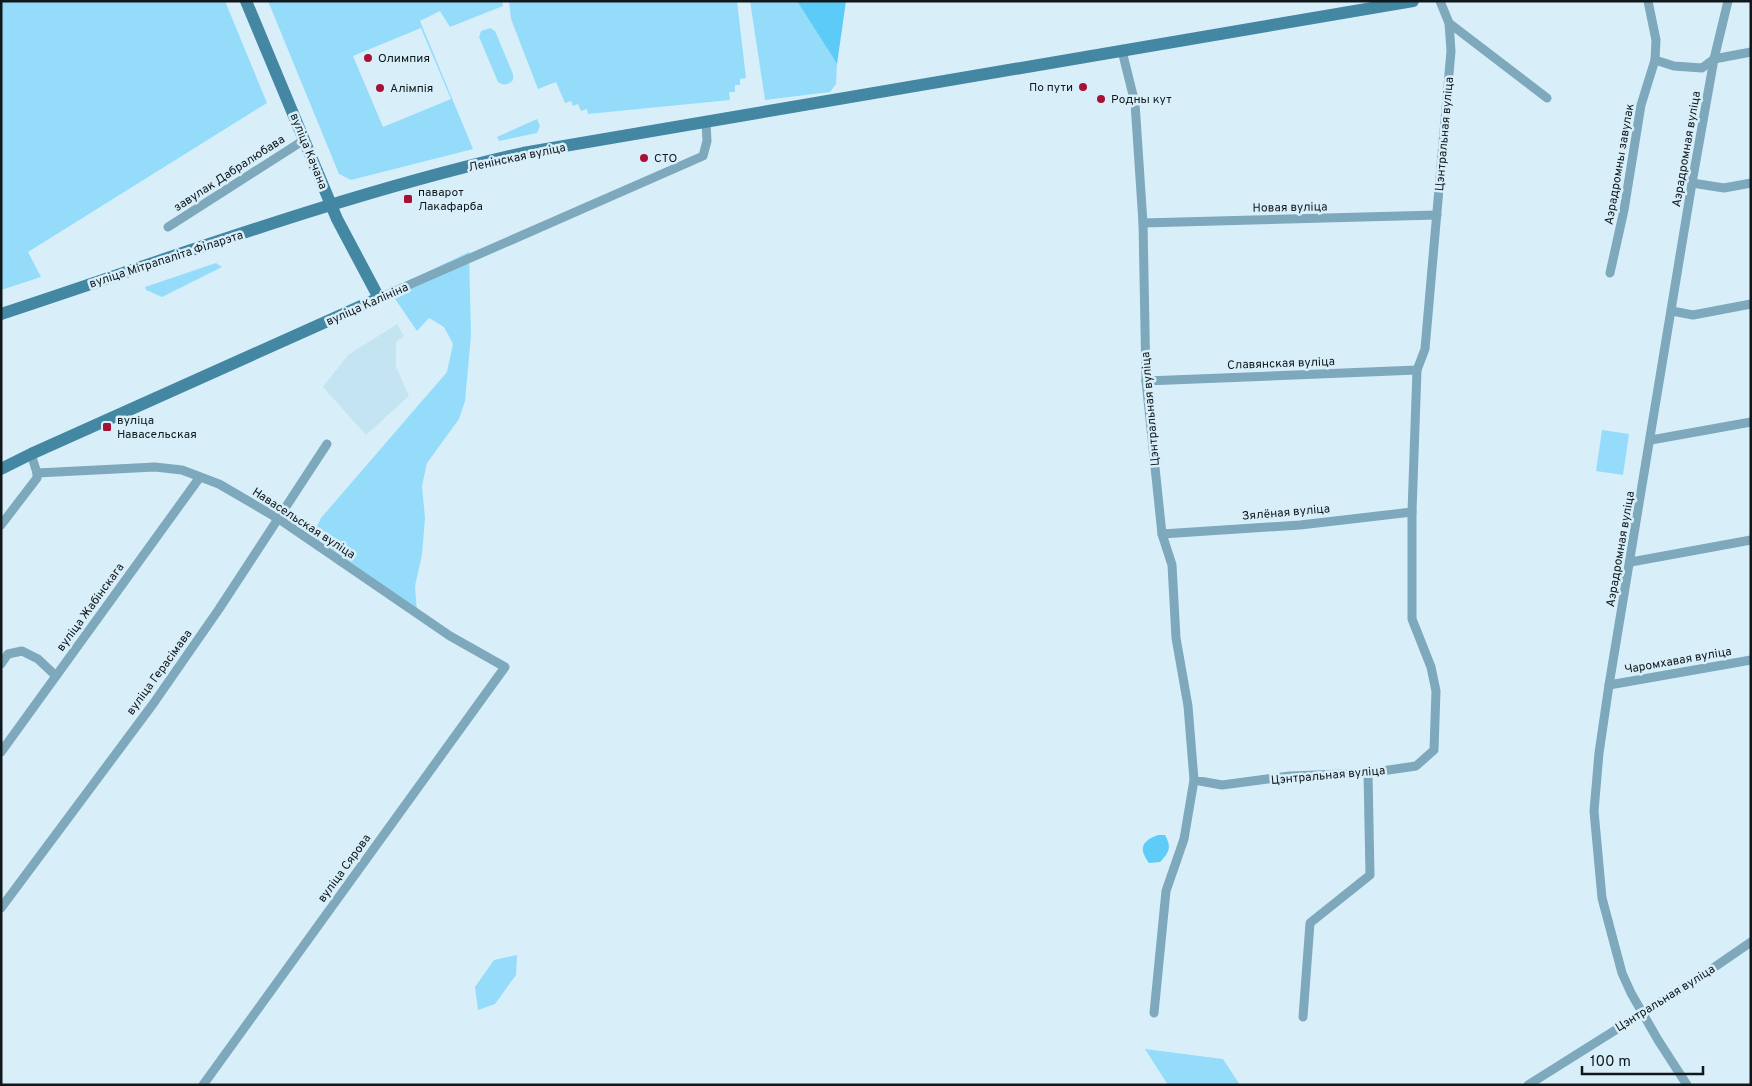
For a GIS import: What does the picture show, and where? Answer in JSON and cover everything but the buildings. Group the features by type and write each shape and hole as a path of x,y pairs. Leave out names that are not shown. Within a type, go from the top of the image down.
{"main road":[{"name":"вуліца Качана","path":"246,1 331,205 379,298"},
{"path":"1122,51 1413,1"},
{"name":"Ленінская вуліца","path":"331,205 485,162 523,154 1122,51"},
{"name":"вуліца Мітрапаліта Філарэта","path":"1,314 331,205"},
{"name":"вуліца Калініна","path":"1,469 379,298"}],"street":[{"name":"Цэнтральная вуліца","path":"1122,51 1135,104 1144,223 1146,381 1162,534 1172,565 1176,638 1188,706 1194,780 1222,786 1290,776 1368,773 1416,766 1434,750 1436,691 1431,667 1412,619 1412,512 1418,370 1424,350 1451,51 1449,23 1440,1"},
{"name":"Аэрадромны завулак","path":"1610,272 1624,210 1642,105 1655,60 1656,40 1648,1"},
{"name":"Аэрадромная вуліца","path":"1687,1085 1658,1040 1631,993 1622,973 1602,898 1594,811 1599,753 1609,685 1631,562 1692,183 1714,58 1728,1"},
{"path":"1449,23 1547,98"},
{"path":"1655,60 1674,66 1702,68 1714,58 1751,52"},
{"name":"вуліца Калініна","path":"379,298 703,156 707,141 706,123"},
{"name":"завулак Дабралюбава","path":"168,227 304,140"},
{"path":"1692,183 1724,188 1751,183"},
{"name":"Новая вуліца","path":"1144,223 1437,215"},
{"path":"1672,311 1692,315 1751,304"},
{"name":"Славянская вуліца","path":"1146,381 1418,370"},
{"path":"1651,440 1751,422"},
{"name":"вуліца Герасімава","path":"1,908 153,704 219,609 327,444"},
{"path":"1,525 37,478 38,472 31,454"},
{"name":"Навасельская вуліца","path":"38,472 155,467 182,470 219,484 279,519 450,636 505,667"},
{"name":"вуліца Жабінскага","path":"1,752 200,477"},
{"name":"Зялёная вуліца","path":"1162,534 1300,525 1412,512"},
{"path":"1631,562 1751,540"},
{"path":"1,664 8,654 22,651 38,659 56,676"},
{"name":"Чаромхавая вуліца","path":"1609,685 1751,660"},
{"name":"вуліца Сярова","path":"203,1085 505,667"},
{"path":"1303,1017 1310,923 1370,875 1368,773"},
{"path":"1154,1013 1166,891 1184,839 1194,780"},
{"name":"Цэнтральная вуліца","path":"1528,1085 1543,1081 1751,942"}],"shaded area":[{"path":"1,1 225,1 267,103 28,252 41,277 1,290"},
{"path":"268,1 502,1 503,6 450,27 440,11 420,21 473,149 351,180 339,174","holes":["421,28 451,99 383,127 353,56"]},
{"path":"509,1 737,1 746,78 740,79 740,85 735,85 735,92 729,92 730,100 588,114 587,109 581,111 578,104 573,106 571,101 565,103 556,82 538,89 511,19"},
{"path":"750,1 797,1 837,64 836,84 830,92 765,100"},
{"path":"797,1 846,1 837,64"},
{"path":"490,28 495,31 513,74 513,80 508,84 498,82 479,37 481,31"},
{"path":"537,119 540,126 537,133 499,141 497,137"},
{"path":"469,252 471,336 465,401 459,419 427,463 422,486 425,518 422,555 415,586 417,612 338,565 310,541 321,518 447,372 453,344 444,327 429,318 417,331 389,290"},
{"path":"216,263 222,267 162,297 146,290 145,287"},
{"path":"397,324 404,336 396,342 396,367 409,396 366,435 323,387 348,355"},
{"path":"1602,430 1629,434 1623,475 1596,471"},
{"path":"1158,835 1165,835 1169,847 1166,855 1160,862 1149,863 1143,846 1148,840"},
{"path":"517,955 516,975 495,1004 478,1010 475,987 494,960"},
{"path":"1145,1049 1223,1059 1240,1085 1168,1085"}],"place":[{"name":"Олимпия","path":"368,58"},
{"name":"По пути","path":"1083,87"},
{"name":"Алімпія","path":"380,88"},
{"name":"Родны кут","path":"1101,99"},
{"name":"СТО","path":"644,158"},
{"name":"паварот Лакафарба","path":"408,199"},
{"name":"вуліца Навасельская","path":"107,427"}]}
